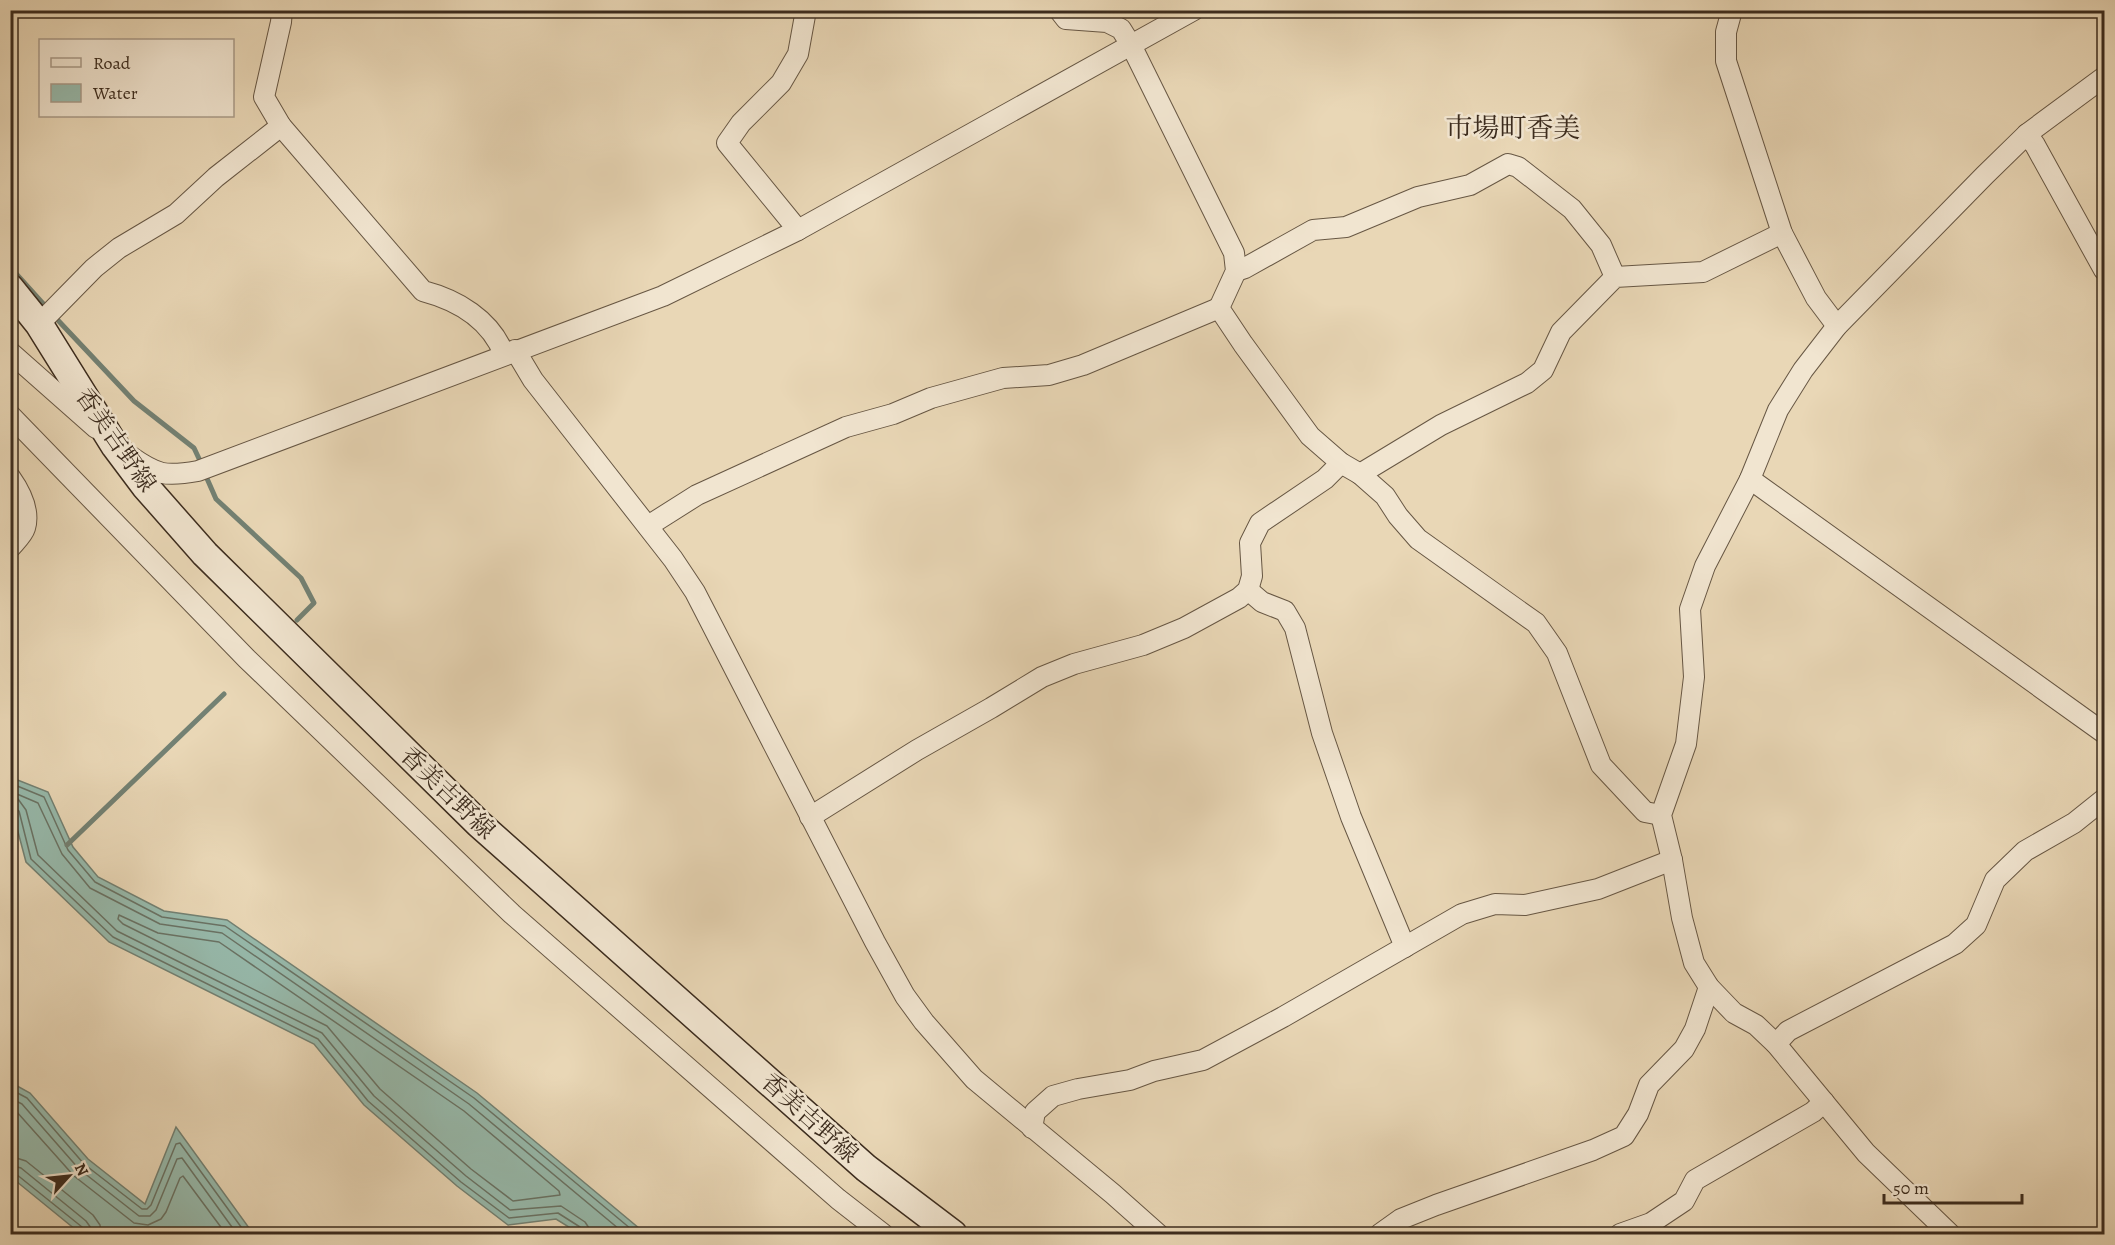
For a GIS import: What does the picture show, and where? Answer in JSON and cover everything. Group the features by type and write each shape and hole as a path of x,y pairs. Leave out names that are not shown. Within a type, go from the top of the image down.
{"main road":[{"name":"香美吉野線","path":"10,288 47,316 115,446 145,486 205,554 479,824 866,1168 953,1234"}],"street":[{"path":"282,10 264,97 282,126 386,251 423,291 442,296 475,314 533,380 673,559 694,592 875,942 911,1005 974,1079 1158,1234"},
{"path":"798,230 727,143 741,123 781,83 798,54 806,10"},
{"path":"648,526 697,495 846,427 893,414 931,398 1003,378 1049,375 1083,365 1219,308 1236,271 1234,253 1131,45 1121,28 1107,22 1066,19 1059,10"},
{"path":"10,352 115,446 151,471 163,474 204,469 509,352 663,296 798,230 1194,10"},
{"path":"1732,10 1726,32 1726,61 1782,233 1816,298 1837,326"},
{"path":"1950,1234 1866,1153 1776,1044 1756,1025 1734,1013 1709,987 1694,963 1682,918 1661,815 1686,744 1694,678 1690,609 1705,566 1750,479 1778,410 1803,370 1837,326 2026,134 2104,77"},
{"path":"47,316 94,268 119,248 176,214 216,177 282,126"},
{"path":"2026,134 2035,145 2104,270"},
{"path":"1236,271 1313,230 1346,227 1418,197 1470,185 1508,164 1518,167 1572,209 1601,244 1615,277"},
{"path":"1360,474 1442,425 1527,383 1543,370 1561,332 1615,277 1703,272 1782,233"},
{"path":"1219,308 1310,436 1385,496 1398,516 1418,539 1536,622 1557,653 1601,765 1645,812 1661,815"},
{"path":"10,415 247,659 512,914 838,1199 883,1234"},
{"path":"810,817 1042,676 1074,664 1143,645 1184,628 1239,598 1248,590 1252,576 1250,543 1260,523 1325,479 1341,463"},
{"path":"10,477 20,490 26,511 25,529 10,548"},
{"path":"1750,479 2104,733"},
{"path":"1248,590 1262,602 1285,611 1295,628 1322,733 1351,817 1405,947"},
{"path":"1776,1044 1788,1031 1955,944 1976,925 1995,880 2025,851 2074,823 2104,799"},
{"path":"1032,1128 1035,1112 1053,1096 1130,1080 1154,1071 1203,1060 1462,914 1495,904 1525,905 1598,890 1672,860"},
{"path":"1380,1234 1401,1219 1593,1150 1624,1136 1638,1114 1649,1085 1684,1049 1695,1029 1709,987"},
{"path":"1620,1234 1651,1223 1684,1202 1695,1180 1813,1112 1824,1102"}],"water":[{"path":"10,777 48,792 73,847 98,877 164,911 227,920 477,1093 646,1234 580,1234 556,1219 508,1225 457,1186 364,1105 314,1044 109,942 26,862 11,811"},
{"path":"10,1082 30,1093 88,1159 145,1204 176,1127 249,1228 261,1234 81,1234 11,1177"}],"waterway":[{"path":"10,267 47,308"},
{"path":"53,315 134,401 194,448 202,465"},
{"path":"205,474 216,499 301,578 314,603 297,620"},
{"path":"67,845 224,694"}],"district":[{"name":"市場町香美","path":"1513,128"}]}
